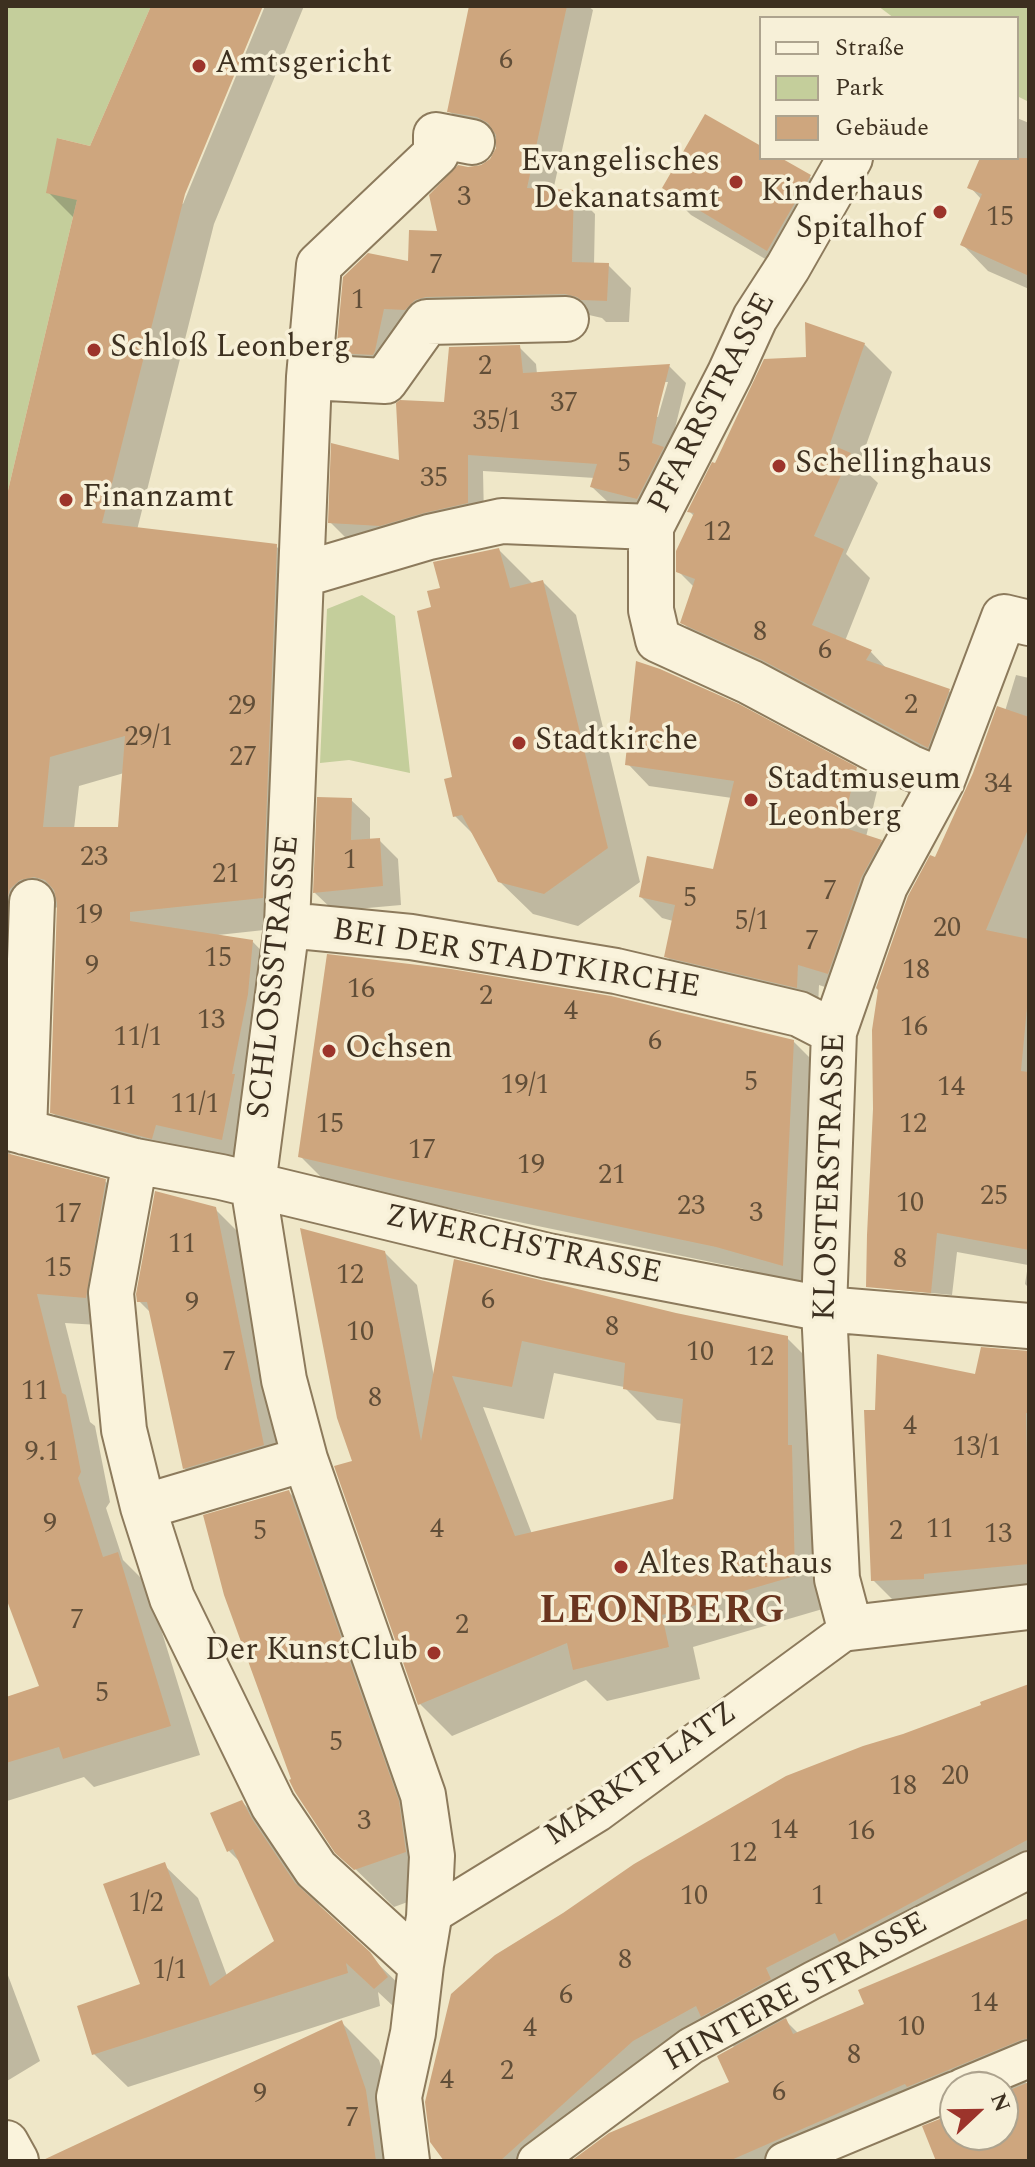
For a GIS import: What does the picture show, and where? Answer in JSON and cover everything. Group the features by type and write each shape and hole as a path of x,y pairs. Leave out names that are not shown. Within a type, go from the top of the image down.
{"street":[{"name":"SCHLOSSSTRASSE","path":"429,1917 432,1856 423,1795 305,1459 284,1380 253,1185 287,925 309,377 319,265 436,154 436,135 472,142"},
{"name":"PFARRSTRASSE","path":"849,160 755,318 651,527 651,610 658,640 750,682 909,767 942,781"},
{"path":"309,377 385,381 427,322 566,319"},
{"path":"301,575 429,537 502,521 651,527"},
{"name":"KLOSTERSTRASSE","path":"850,1628 837,1579 824,1309 834,1032 885,886 942,781 1016,620"},
{"name":"ZWERCHSTRASSE","path":"32,902 15,1129 135,1161 253,1185 548,1256 824,1309 1029,1326"},
{"name":"BEI DER STADTKIRCHE","path":"287,925 411,937 616,971 799,1014 834,1032"},
{"path":"135,1161 111,1293 124,1430 143,1507 172,1598 273,1805 316,1869 421,1965"},
{"path":"143,1507 305,1459"},
{"name":"MARKTPLATZ","path":"429,1917 598,1813 850,1628 1029,1607"},
{"name":"HINTERE STRASSE","path":"536,2161 691,2046 1029,1870"},
{"path":"407,2161 399,2097 413,2033 429,1917"},
{"path":"1000,2071 1029,2059"},
{"path":"784,2161 939,2097"},
{"path":"6,2143 16,2161"}],"green space":[{"path":"6,6 151,6 90,146 57,138 77,200 6,499"},
{"path":"878,6 1029,6 1029,102 1019,97 1019,16 891,16"},
{"path":"362,595 395,616 410,773 349,760 320,763 327,609"}],"building":[{"path":"151,6 263,6 185,194 102,523 277,544 263,898 130,912 130,921 253,940 248,994 222,1140 156,1125 152,1139 50,1113 57,903 54,890 45,880 34,877 20,880 10,889 6,925 6,499 77,200 46,193 57,138 90,146","holes":["125,736 118,827 43,827 50,757"]},
{"path":"469,6 567,6 527,188 574,190 572,262 609,263 607,301 581,300 565,294 426,297 415,300 405,310 384,309 373,355 336,353 343,277 368,253 408,261 409,230 437,231 429,195 458,165 481,165 490,159 496,148 496,135 488,123 477,117 447,112"},
{"name":"Evangelisches Dekanatsamt","path":"705,114 759,145 759,160 785,160 811,175 767,251 662,188"},
{"name":"Kinderhaus Spitalhof","path":"1029,158 1029,276 960,245 982,194 967,188 979,160"},
{"path":"805,322 865,343 830,444 851,453 814,536 844,549 812,625 872,650 866,660 950,689 928,748 762,660 680,623 695,579 676,572 676,551 694,513 687,512 712,462 715,463 764,359 806,357"},
{"path":"520,345 523,373 670,364 652,443 664,447 637,499 590,487 597,464 468,455 468,503 380,526 328,523 331,443 399,460 396,403 400,400 444,402 449,347"},
{"name":"Stadtkirche","path":"499,548 510,588 543,580 608,848 544,894 498,882 462,815 453,817 444,779 452,777 417,611 431,607 427,591 440,588 433,562"},
{"path":"636,661 739,704 857,767 842,827 882,840 861,878 828,974 798,965 797,988 664,957 675,905 639,897 647,856 713,869 734,781 625,765"},
{"path":"997,706 1029,717 1029,827 986,930 1029,939 1029,987 1021,1071 1029,1072 1029,1250 937,1233 931,1293 866,1287 873,1109 872,1030 876,988 908,896 930,855 935,857 973,773"},
{"path":"317,797 352,798 351,840 380,838 383,886 313,893"},
{"path":"327,954 451,969 611,996 794,1040 783,1266 716,1247 298,1157"},
{"path":"6,1153 106,1179 86,1298 37,1294 62,1393 66,1395 81,1472 78,1478 103,1557 118,1552 171,1726 63,1759 59,1747 6,1763 6,1697 39,1686 6,1598"},
{"path":"155,1191 216,1207 264,1445 183,1469 147,1302 137,1302 136,1294"},
{"path":"300,1228 385,1251 421,1441 454,1259 676,1313 788,1336 788,1445 792,1445 795,1576 662,1615 669,1647 573,1670 567,1643 418,1705 334,1466 352,1461 337,1418","holes":["522,1341 625,1363 623,1389 683,1399 673,1499 515,1536 452,1376 512,1387"]},
{"path":"981,1347 1029,1351 1029,1414 1026,1413 1029,1564 924,1574 924,1579 871,1581 864,1410 875,1410 877,1354 975,1374"},
{"path":"289,1490 399,1801 406,1852 354,1870 335,1853 289,1780 224,1595 203,1515"},
{"path":"1029,1684 1029,1839 839,1942 835,1933 766,1968 771,1979 701,2017 696,2006 633,2041 500,2161 444,2161 430,2142 425,2102 451,1994 495,1955 634,1864 786,1776 981,1705 980,1702"},
{"path":"242,1800 295,1883 370,1952 388,1977 374,1989 346,1963 348,1973 92,2055 77,2006 140,1984 103,1884 165,1862 210,1986 274,1941 233,1849 227,1852 210,1813"},
{"path":"1029,1918 1029,2038 939,2071 939,2074 907,2087 905,2084 729,2161 571,2161 609,2133 729,2082 717,2056 786,2018 793,2034 864,2004 858,1990"},
{"path":"342,2020 366,2090 376,2161 41,2161"},
{"path":"1029,2082 1029,2161 936,2161 922,2126 939,2119 939,2151 1019,2151 1019,2086"}],"place":[{"name":"Amtsgericht","path":"199,66"},
{"name":"Evangelisches Dekanatsamt","path":"736,182"},
{"name":"Kinderhaus Spitalhof","path":"940,212"},
{"name":"Schloß Leonberg","path":"94,350"},
{"name":"Schellinghaus","path":"779,466"},
{"name":"Finanzamt","path":"66,500"},
{"name":"Stadtkirche","path":"519,743"},
{"name":"Stadtmuseum Leonberg","path":"751,800"},
{"name":"Ochsen","path":"329,1051"},
{"name":"Altes Rathaus","path":"621,1567"},
{"name":"Der KunstClub","path":"434,1653"}],"district":[{"name":"LEONBERG","path":"663,1614"}]}
